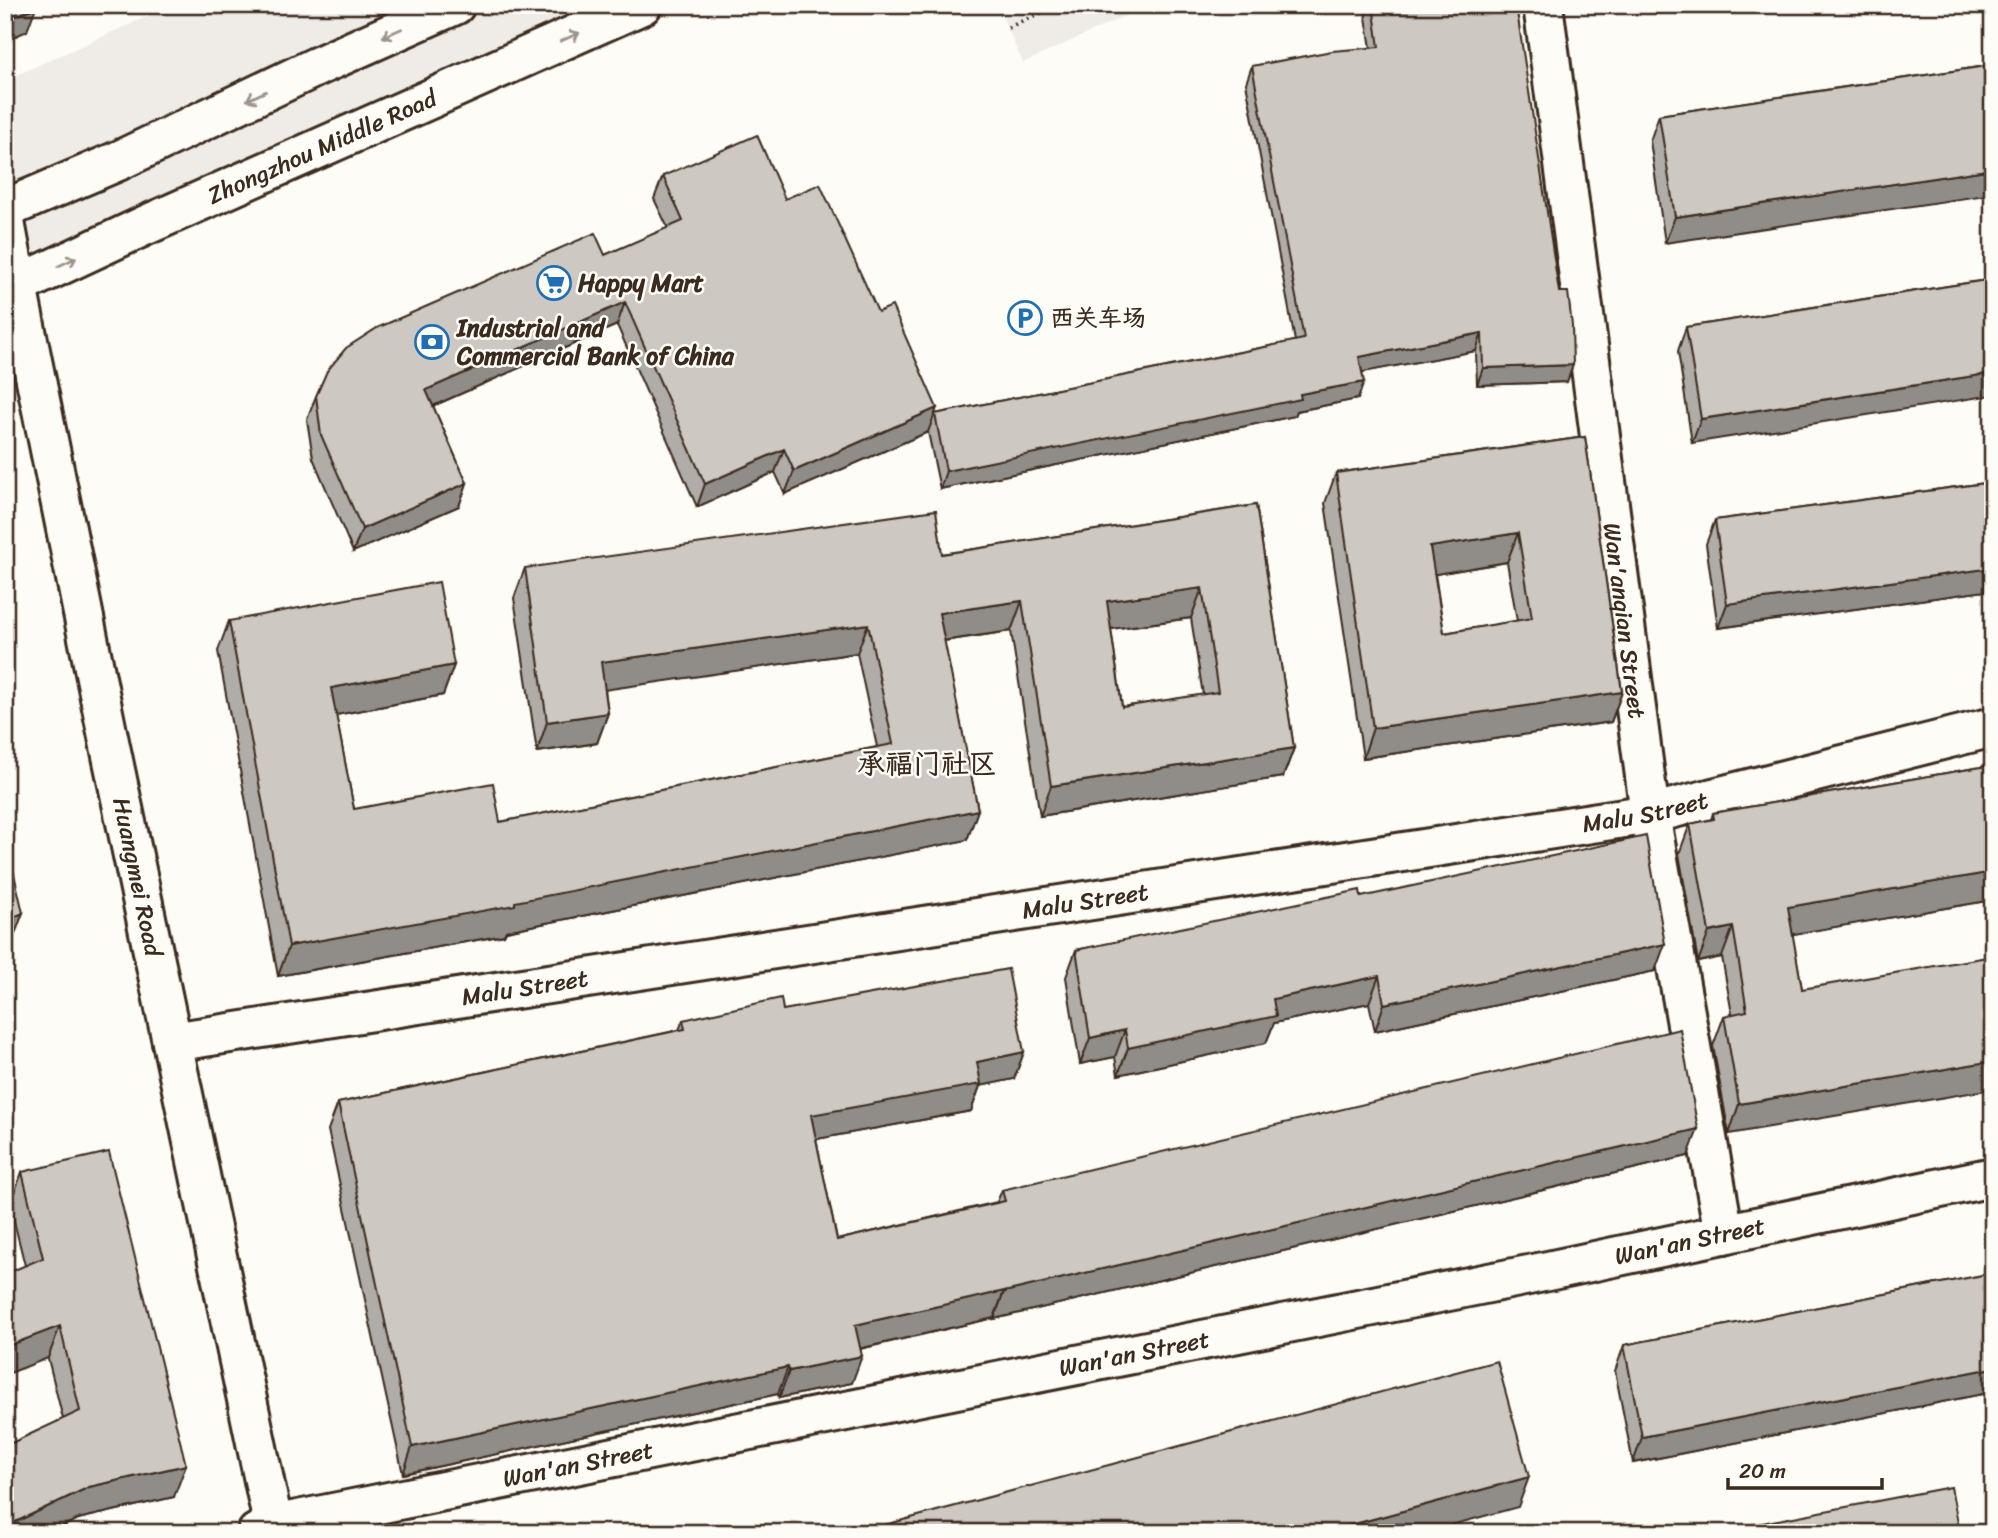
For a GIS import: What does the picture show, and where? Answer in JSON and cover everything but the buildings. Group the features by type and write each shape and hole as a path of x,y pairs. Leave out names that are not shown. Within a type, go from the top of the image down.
{"street":[{"path":"5,209 118,162 318,66 455,5"},
{"name":"Zhongzhou Middle Road","path":"11,289 144,226 642,5"},
{"name":"Wan'anqian Street","path":"1543,5 1650,814 1724,1234"},
{"name":"Huangmei Road","path":"5,222 11,289 172,1042 269,1530"},
{"name":"Malu Street","path":"172,1042 1650,814 1993,727"},
{"name":"Wan'an Street","path":"269,1530 1519,1277 1993,1177"}],"path":[{"path":"1007,28 1057,5"}],"shaded area":[{"path":"173,5 684,5 50,286 5,187 5,80"},
{"path":"997,5 1149,5 1023,63"}],"place":[{"name":"Happy Mart","path":"554,283"},
{"name":"西关车场","path":"1025,318"},
{"name":"Industrial and Commercial Bank of China","path":"432,342"}],"district":[{"name":"承福门社区","path":"927,763"}]}
